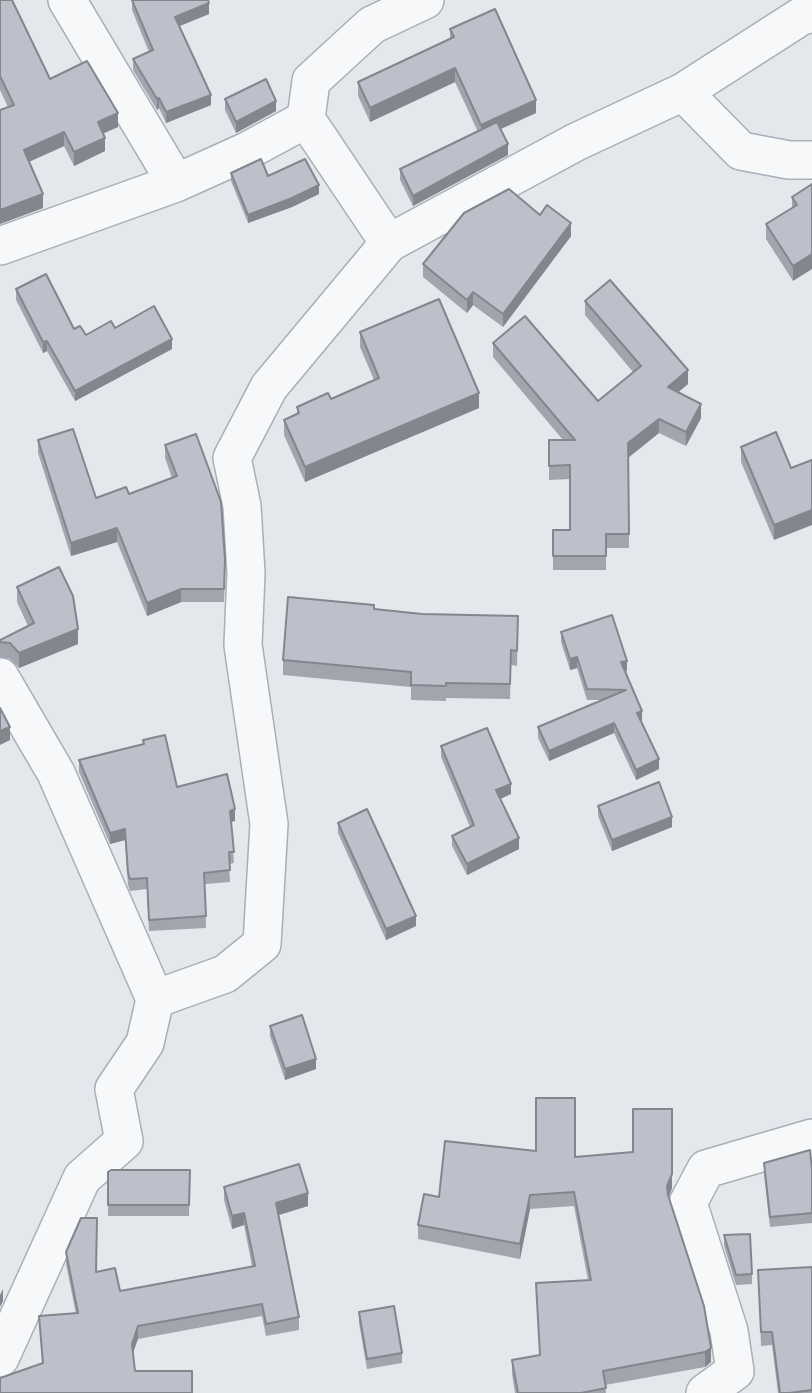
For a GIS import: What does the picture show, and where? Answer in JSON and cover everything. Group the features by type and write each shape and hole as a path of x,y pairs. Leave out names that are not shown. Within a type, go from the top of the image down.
{"street":[{"path":"67,0 176,183"},
{"path":"389,243 306,119 311,80 372,25 425,0"},
{"path":"155,999 225,974 262,944 269,824 243,645 246,573 242,506 232,458 270,387 389,243 576,142 683,92 800,16 812,13"},
{"path":"683,92 741,151 789,160 812,160"},
{"path":"0,246 176,183 247,151 306,119"},
{"path":"0,677 56,773 155,999 145,1043 114,1089 124,1141 82,1178 0,1358"},
{"path":"705,1393 735,1371 729,1331 688,1203 706,1169 812,1138"}],"building":[{"path":"0,0 12,0 50,79 87,61 118,113 98,122 105,138 74,152 64,132 24,150 43,194 0,210 0,110 14,105 0,76"},
{"path":"132,0 208,0 209,3 175,17 211,95 166,112 133,59 153,50"},
{"path":"495,9 536,100 481,125 455,68 370,108 358,82 454,37 450,29"},
{"path":"266,79 276,101 236,122 225,99"},
{"path":"497,122 508,144 413,196 400,169"},
{"path":"261,159 268,176 305,159 319,185 248,215 231,173"},
{"path":"812,184 812,254 793,266 766,224 797,205 792,197"},
{"path":"509,189 540,215 547,205 571,223 503,314 473,292 467,300 423,264 464,213"},
{"path":"46,274 74,329 80,326 86,335 111,321 115,328 154,306 172,339 75,391 47,341 43,342 16,289"},
{"path":"610,280 688,370 668,387 701,404 686,432 659,419 628,443 629,534 606,534 606,556 553,556 553,530 570,530 570,465 549,466 549,440 575,440 493,343 525,316 598,401 641,366 585,301"},
{"path":"439,299 479,393 305,467 284,420 299,413 297,407 328,393 331,399 379,378 360,332"},
{"path":"73,429 96,498 126,487 129,494 177,476 165,445 196,434 221,502 224,589 181,589 147,603 117,528 71,543 38,440"},
{"path":"776,432 791,468 812,460 812,510 774,525 741,447"},
{"path":"59,567 73,596 78,629 19,653 10,643 0,642 34,623 17,587"},
{"path":"288,597 374,605 374,609 422,614 518,616 517,651 511,650 510,684 411,685 411,672 283,660"},
{"path":"612,615 627,661 621,662 642,711 637,713 659,759 636,770 614,723 549,751 538,727 626,690 587,689 577,657 570,659 561,632"},
{"path":"0,708 10,727 0,731"},
{"path":"487,728 511,784 496,790 519,838 467,864 452,836 474,825 441,746"},
{"path":"165,735 177,787 227,774 235,809 230,811 234,852 229,852 230,870 204,873 206,916 149,920 147,878 130,879 125,829 110,833 79,760 144,744 143,740"},
{"path":"659,782 672,817 612,840 598,806"},
{"path":"367,809 416,916 386,929 338,823"},
{"path":"302,1015 316,1059 285,1069 270,1026"},
{"path":"536,1098 575,1098 575,1157 633,1152 633,1109 672,1109 672,1174 667,1186 668,1195 704,1306 711,1348 705,1352 603,1371 606,1388 581,1393 518,1393 512,1360 540,1355 536,1283 591,1280 574,1192 530,1195 520,1244 418,1225 424,1194 439,1197 445,1141 536,1151"},
{"path":"810,1150 812,1213 770,1217 764,1163"},
{"path":"299,1164 308,1193 276,1203 299,1317 266,1324 262,1304 138,1326 132,1344 135,1371 192,1371 192,1393 0,1393 0,1378 43,1363 39,1316 78,1313 66,1252 81,1218 97,1218 96,1272 115,1268 120,1291 255,1266 244,1213 232,1216 224,1187"},
{"path":"190,1170 189,1205 108,1205 108,1172"},
{"path":"750,1234 752,1274 736,1275 724,1235"},
{"path":"812,1267 812,1390 780,1393 772,1332 761,1332 758,1270"},
{"path":"394,1306 402,1353 367,1359 359,1312"}]}
